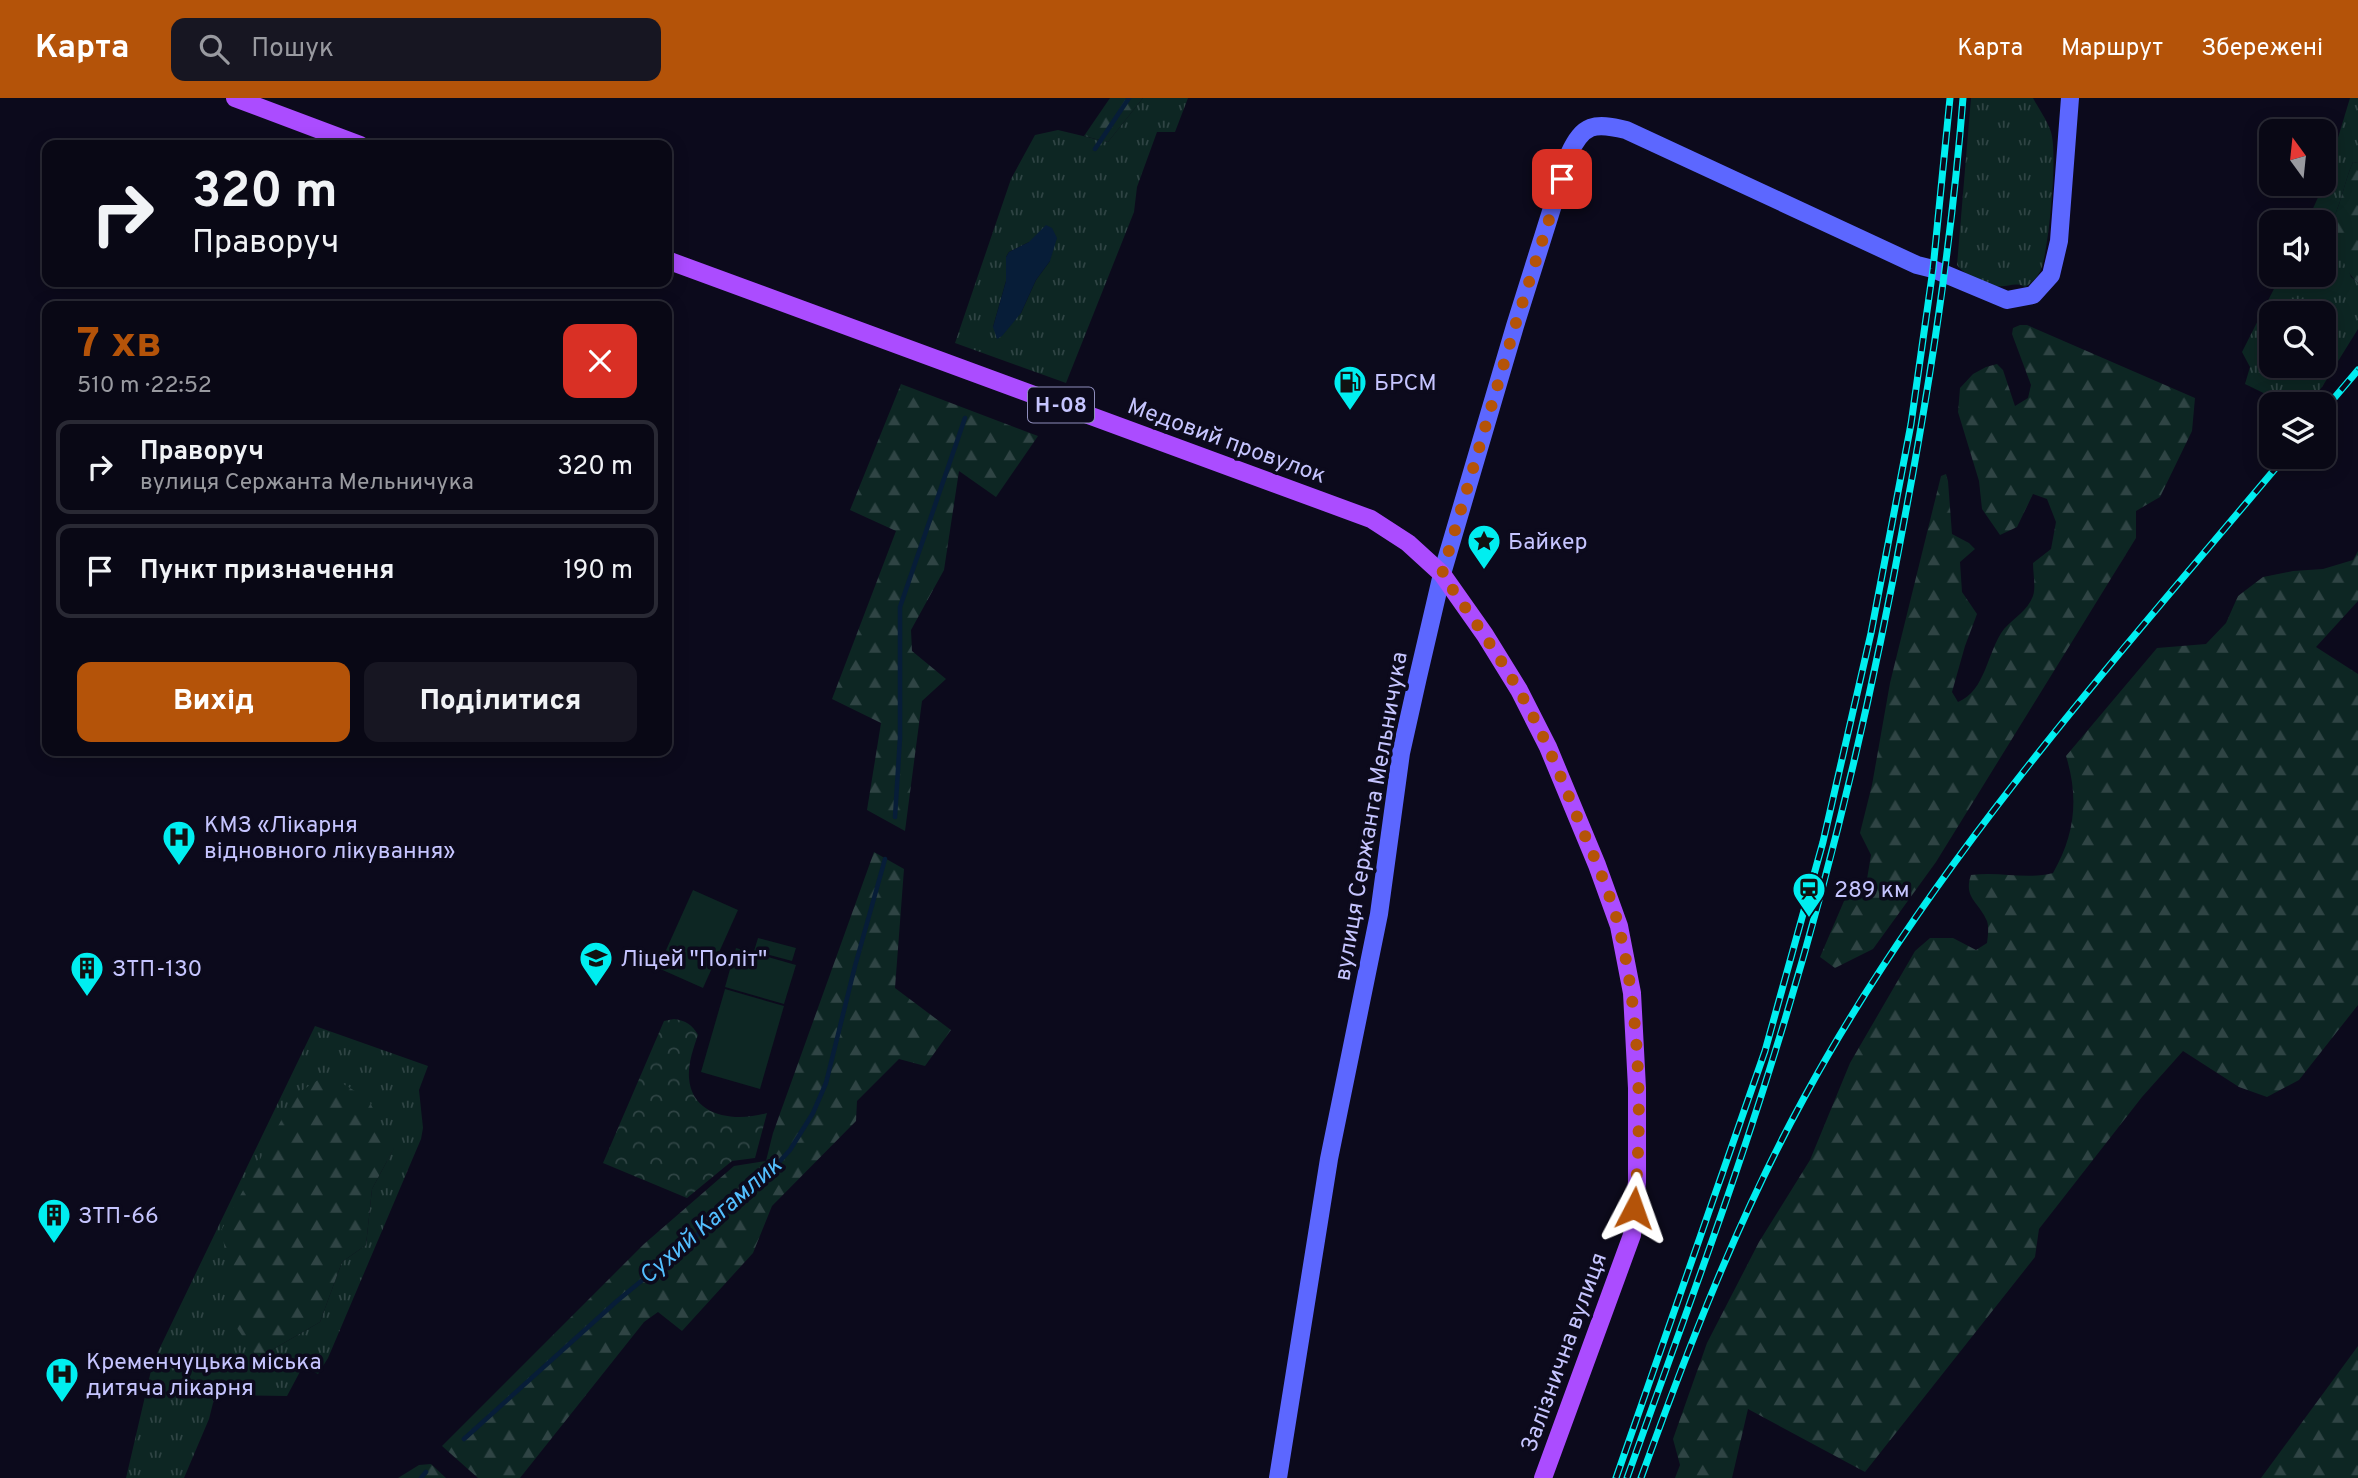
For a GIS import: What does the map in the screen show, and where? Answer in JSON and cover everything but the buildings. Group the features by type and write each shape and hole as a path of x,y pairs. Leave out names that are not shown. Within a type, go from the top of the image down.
{"main road":[{"path":"235,98 347,140"},
{"name":"Медовий провулок","path":"672,262 1371,519 1408,543 1442,574"},
{"name":"Залізнична вулиця","path":"1442,574 1519,690 1548,747 1619,926 1632,993 1637,1155 1632,1235 1543,1478"}],"street":[{"name":"вулиця Сержанта Мельничука","path":"1278,1478 1329,1159 1379,914 1402,753 1442,574 1515,326 1569,154 1578,136 1592,126 1608,125 1626,130 1917,265 2007,300 2033,295 2052,275 2059,241 2070,98"}],"green space":[{"path":"1110,98 1143,98 1108,142 1084,136"},
{"path":"1143,98 1188,98 1175,132 1157,132 1137,187 1134,212 1066,383 955,343 1011,179 1035,135 1058,130 1108,142","holes":["1029,242 1050,261 1036,280 1021,313 993,327 1006,281 1006,257 1009,252"]},
{"path":"1971,98 2033,98 2051,132 2054,159 2045,255 2039,273 2025,287 1987,284 1970,276 1957,265"},
{"path":"2350,98 2358,98 2358,163 2353,162 2336,212 2312,210 2319,196 2336,196 2336,144"},
{"path":"2353,162 2358,163 2358,283 2344,263 2336,238 2336,212"},
{"path":"2336,233 2351,277 2358,283 2358,329 2336,364 2336,301 2268,301 2275,287 2336,287"},
{"path":"2259,318 2259,378 2328,378 2318,392 2261,392 2245,384 2250,367 2242,352"},
{"path":"2027,325 2195,398 2192,431 2160,497 2136,511 2136,538 1936,862 1873,949 1835,968 1820,957 1844,901 1867,879 1871,855 1860,833 1872,785 1890,683 1941,476 1946,474 1948,481 1952,534 1975,549 1960,562 1962,592 1977,614 1952,692 1958,702 1975,689 1998,638 2031,601 2034,589 2033,563 2051,549 2056,522 2047,499 2033,494 2017,527 2000,535 1982,509 1979,481 1958,412 1960,388 1973,374 1997,364 2003,370 2015,406 2028,398 2031,385 2012,334 2013,328"},
{"path":"901,384 1038,436 996,497 959,471 944,570 911,630 912,651 946,679 922,701 905,831 867,810 881,723 832,699 896,531 850,510"},
{"path":"2358,551 2358,601 2316,647 2358,674 2358,1005 2299,1080 2267,1097 2239,1087 2183,1051 2142,1097 2039,1229 2035,1257 1865,1472 1748,1409 1732,1478 1675,1478 1680,1465 1673,1439 1707,1343 1759,1242 1810,1160 1850,1063 1915,951 1930,938 1953,938 1976,950 1987,943 1987,921 1970,895 1971,875 2033,876 2053,873 2066,845 2073,816 2073,787 2066,756 2157,648 2206,644 2226,623 2238,596 2263,577 2323,569 2353,560"},
{"path":"874,852 904,869 895,988 951,1030 925,1066 899,1059 857,1101 856,1121 772,1206 753,1253 682,1331 658,1312 644,1322 520,1478 478,1478 442,1446 644,1244 734,1166 766,1161 773,1133"},
{"path":"693,890 738,910 703,988 658,968"},
{"path":"758,938 796,948 792,961 754,951"},
{"path":"736,948 796,965 784,1004 725,987"},
{"path":"725,989 784,1006 760,1089 701,1072"},
{"path":"674,1019 688,1024 698,1035 691,1057 689,1078 698,1102 718,1114 730,1116 767,1113 755,1158 732,1161 687,1198 603,1163 664,1021"},
{"path":"315,1026 428,1066 419,1090 423,1128 421,1139 328,1358 318,1374 303,1366 287,1396 215,1395 209,1419 184,1478 126,1478 153,1362","holes":["394,1148 372,1189 366,1245 342,1262 320,1322 258,1358"]},
{"path":"327,1074 368,1099 394,1148 372,1189 366,1245 342,1262 320,1322 258,1358 234,1324 222,1229 295,1095"},
{"path":"2358,1346 2358,1478 2261,1478"},
{"path":"431,1464 446,1478 398,1478 419,1465"}],"water":[{"path":"1046,225 1052,228 1057,238 1050,261 1036,280 1021,313 997,339 993,327 1006,281 1006,257 1009,252 1029,242"}],"waterway":[{"name":"Сухий Кагамлик","path":"1095,149 1129,98"},
{"name":"Сухий Кагамлик","path":"895,817 900,738 900,607 965,418"},
{"name":"Сухий Кагамлик","path":"464,1439 617,1301 760,1183 790,1150 813,1113 826,1083 885,859"},
{"name":"Сухий Кагамлик","path":"421,1478 426,1472"}],"railway":[{"path":"1616,1478 1765,1051 1823,842 1871,633 1911,424 1933,269 1950,98"},
{"path":"1627,1478 1758,1106 1832,853 1892,584 1923,412 1947,256 1963,98"},
{"path":"2336,396 2358,370"},
{"path":"1641,1478 1696,1332 1736,1236 1805,1096 1855,1009 1968,844 2029,765 2275,469"}],"place":[{"name":"БРСМ","path":"1350,412"},
{"name":"Байкер","path":"1484,571"},
{"name":"КМЗ «Лікарня відновного лікування»","path":"179,867"},
{"name":"289 км","path":"1809,919"},
{"name":"Ліцей \"Політ\"","path":"596,988"},
{"name":"ЗТП-130","path":"87,998"},
{"name":"ЗТП-66","path":"54,1245"},
{"name":"Кременчуцька міська дитяча лікарня","path":"62,1404"}],"route":[{"path":"1562,179 1515,326 1442,574 1519,690 1548,747 1619,926 1632,993 1637,1088 1637,1182 1634,1208"}]}
